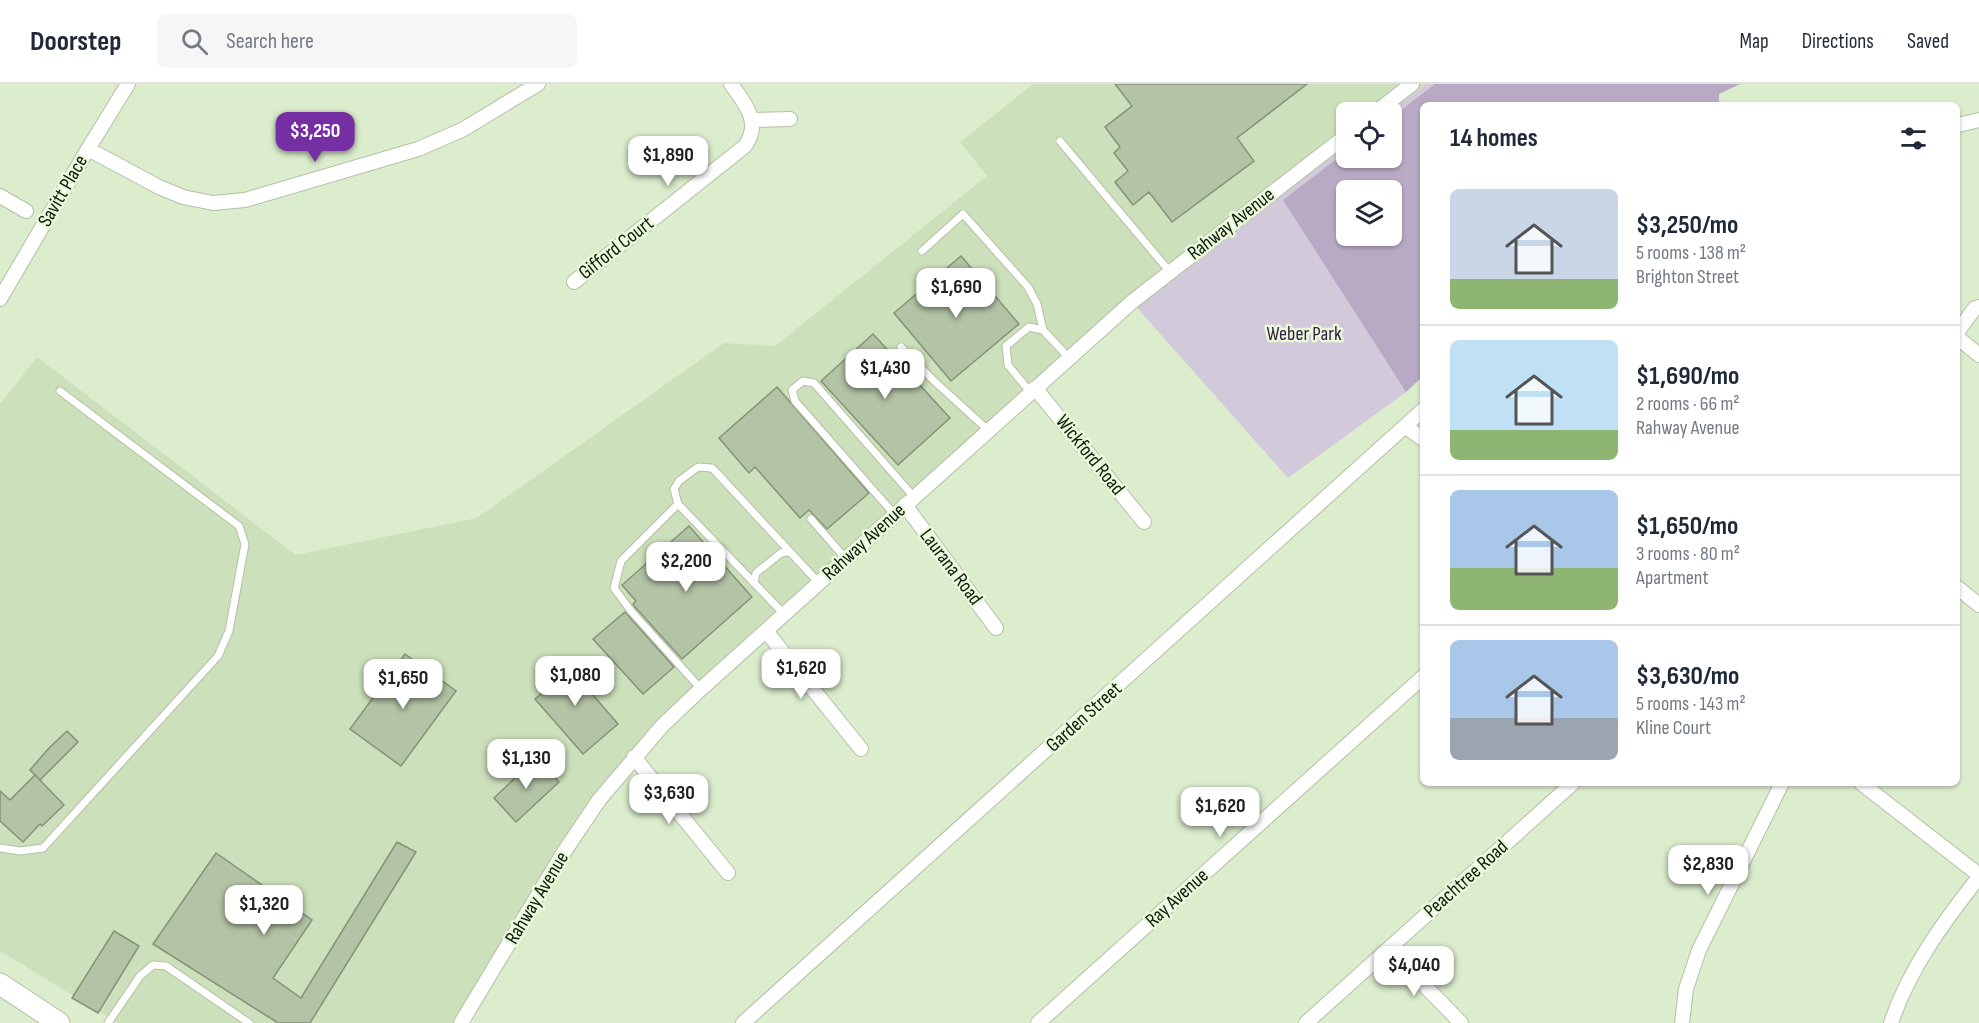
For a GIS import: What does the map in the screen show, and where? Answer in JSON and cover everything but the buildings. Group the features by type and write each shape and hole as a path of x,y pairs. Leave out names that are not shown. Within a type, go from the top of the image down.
{"main road":[{"path":"0,984 59,1023"}],"street":[{"name":"Savitt Place","path":"0,299 87,149 128,84"},
{"path":"87,149 159,188 183,196 213,203 245,201 418,149 462,130 538,84"},
{"path":"731,84 750,111 753,120 790,119"},
{"path":"1389,102 1412,84"},
{"name":"Gifford Court","path":"574,282 745,146 753,130 753,120"},
{"path":"1960,125 1979,120"},
{"name":"Rahway Avenue","path":"461,1023 562,855 599,800 662,726 1132,302 1336,144"},
{"path":"0,196 26,212"},
{"path":"1960,328 1975,308 1979,307"},
{"path":"1960,340 1979,355"},
{"name":"Wickford Road","path":"1033,391 1144,522"},
{"name":"Garden Street","path":"743,1023 1420,413"},
{"path":"1405,426 1420,437"},
{"name":"Laurana Road","path":"905,506 996,628"},
{"path":"1960,590 1979,605"},
{"path":"765,631 861,749"},
{"name":"Ray Avenue","path":"1038,1023 1420,680"},
{"path":"634,757 728,873"},
{"name":"Peachtree Road","path":"1306,1023 1570,786"},
{"path":"1682,1023 1686,989 1699,950 1781,786"},
{"path":"1865,786 1979,876 1918,962 1896,1006 1891,1023"},
{"path":"1392,946 1426,987 1461,1023"}],"lane":[{"path":"1060,141 1170,273"},
{"path":"922,251 963,214 1028,287 1037,304 1043,330 1069,358"},
{"path":"1033,391 1008,365 1006,346 1029,327 1043,330"},
{"path":"901,346 933,380 988,430"},
{"path":"803,381 814,383 905,506 795,401 792,390 803,381"},
{"path":"0,848 20,851 43,848 218,656 229,631 245,544 239,526 60,391"},
{"path":"784,614 678,504 674,489 679,481 698,467 712,468 819,583"},
{"path":"678,504 621,561 614,588 631,611 701,689"},
{"path":"811,519 846,558"},
{"path":"754,583 756,573 781,553 789,552"},
{"path":"108,1023 140,976 153,965 166,966 249,1023"}],"shaded area":[{"path":"1033,84 1435,84 1402,105 1402,102 1336,102 1336,159 1132,302 644,740 468,1023 118,1023 0,951 0,404 37,357 296,555 477,518 724,343 775,346 987,176 960,142"},
{"path":"1435,84 1740,84 1719,94 1719,102 1420,102 1420,379 1406,392 1283,200 1336,159 1336,168 1402,168 1402,109"}],"green space":[{"name":"Weber Park","path":"1427,84 1740,84 1719,94 1719,102 1420,102 1420,379 1406,392 1288,478 1132,302 1336,151 1336,168 1402,168 1402,102"}]}
